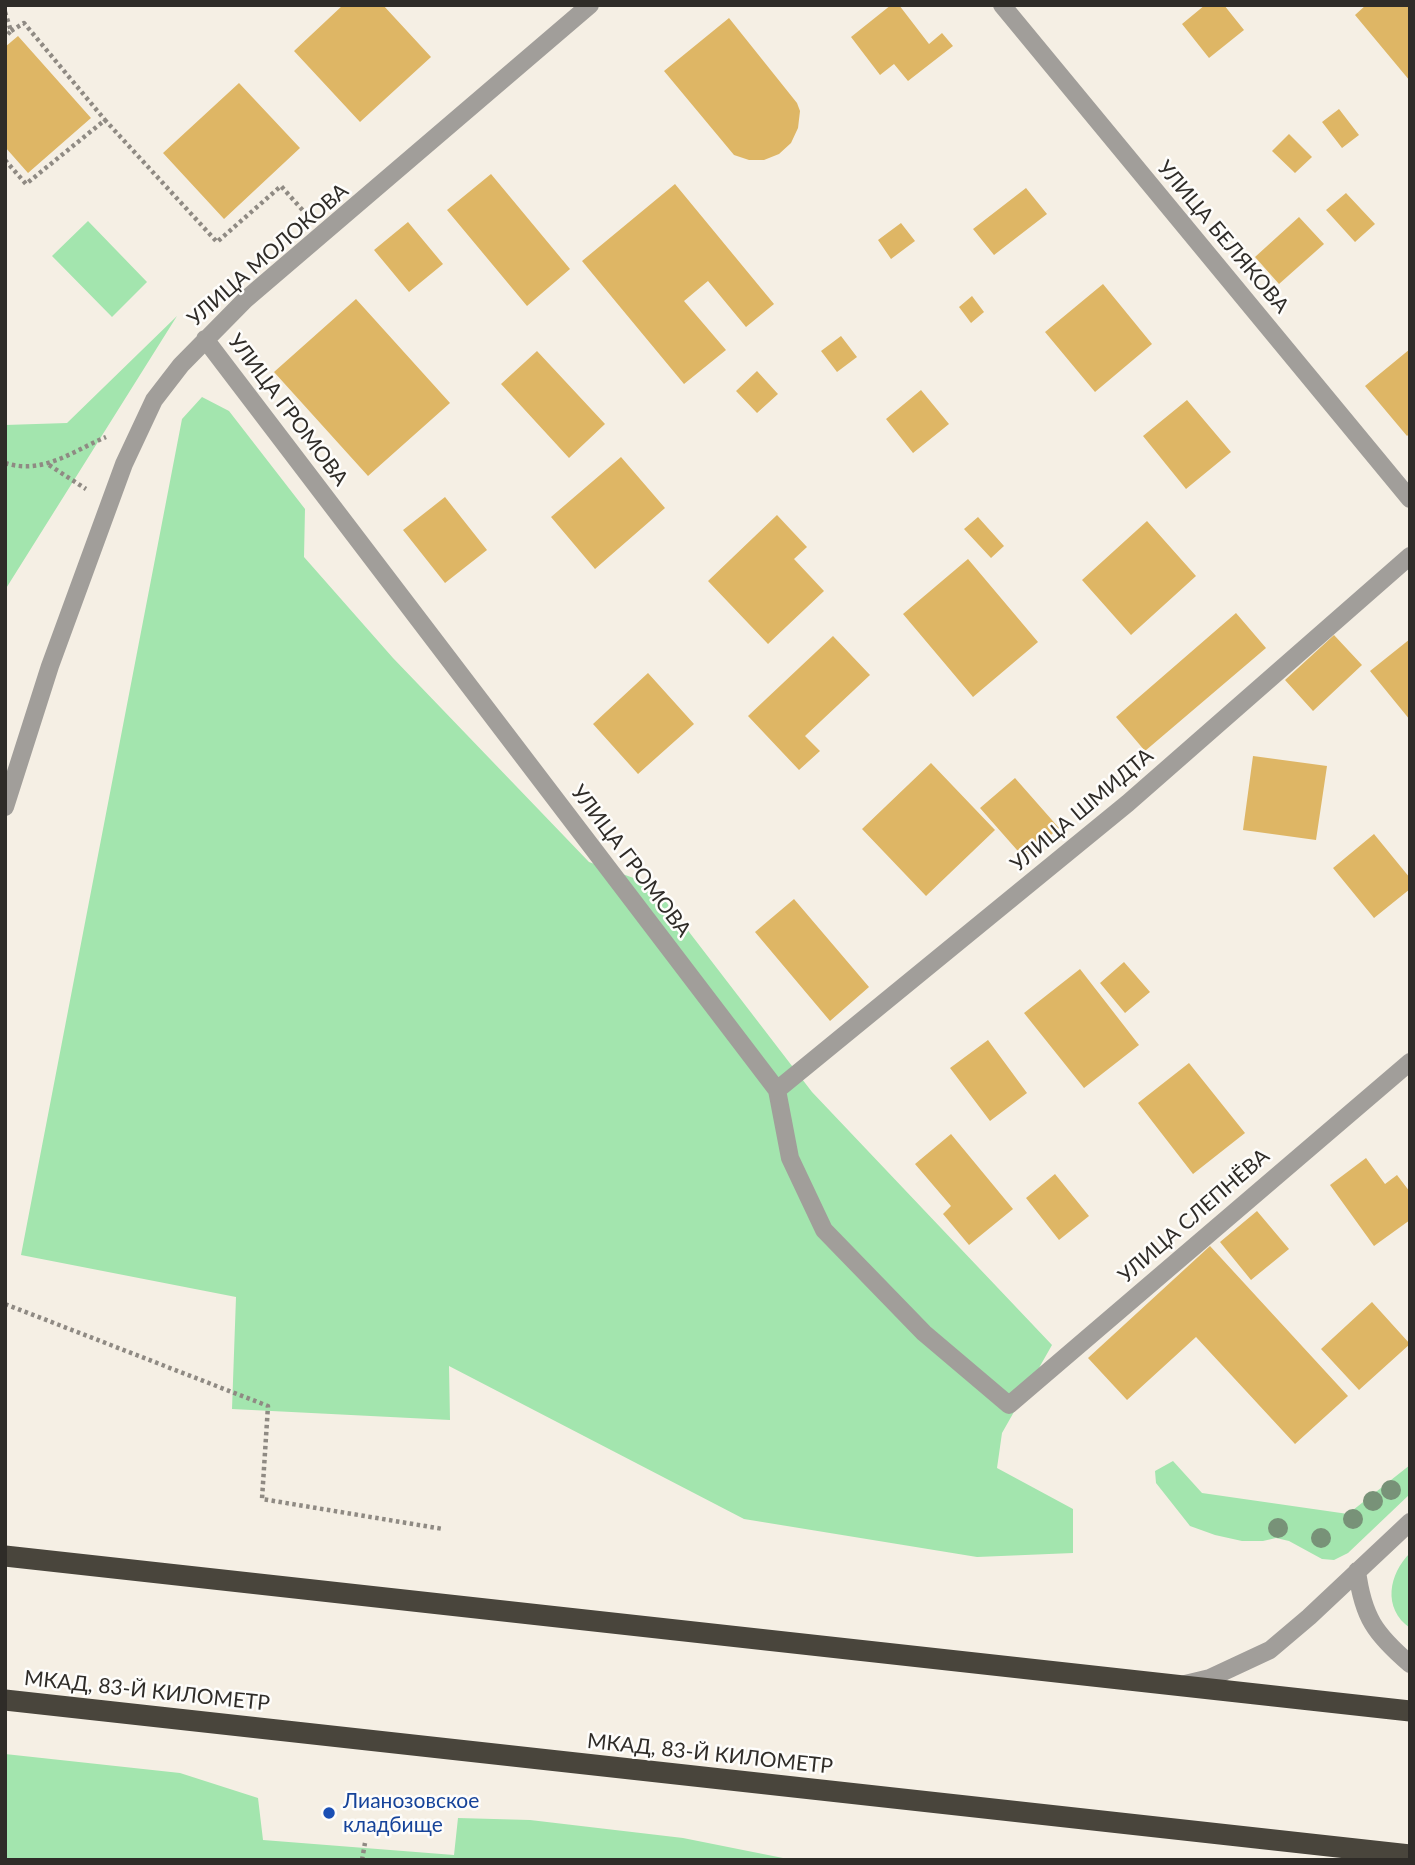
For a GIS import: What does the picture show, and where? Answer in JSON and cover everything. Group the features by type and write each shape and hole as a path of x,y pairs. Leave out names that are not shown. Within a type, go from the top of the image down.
{"highway":[{"path":"5,1556 1410,1711"},
{"name":"МКАД, 83-Й КИЛОМЕТР","path":"5,1700 1410,1855"}],"street":[{"name":"УЛИЦА МОЛОКОВА","path":"5,807 50,666 108,507 124,464 154,400 181,365 245,300 590,5"},
{"name":"УЛИЦА БЕЛЯКОВА","path":"1002,5 1410,499"},
{"name":"УЛИЦА ГРОМОВА","path":"205,339 777,1090 790,1158 824,1230 924,1333 1009,1405"},
{"name":"УЛИЦА ШМИДТА","path":"777,1090 1128,803 1410,556"},
{"name":"УЛИЦА СЛЕПНЁВА","path":"1009,1405 1410,1062"},
{"path":"1178,1685 1210,1678 1270,1650 1410,1522"},
{"path":"1357,1571 1360,1594 1367,1613 1384,1641 1410,1664"}],"path":[{"path":"5,12 11,31"},
{"path":"5,37 24,23 105,120 217,242 281,186 324,234"},
{"path":"5,160 26,184 105,120"},
{"path":"5,465 48,465 116,432 142,426"},
{"path":"48,465 89,491 108,507"},
{"path":"5,1304 268,1406 261,1499 443,1529"},
{"path":"362,1860 365,1843"}],"green space":[{"path":"88,221 147,282 112,317 52,256"},
{"path":"177,316 5,590 5,425 67,423"},
{"path":"202,397 229,411 305,509 304,557 393,658 589,862 653,885 812,1092 1052,1345 1002,1433 997,1468 1073,1509 1073,1553 977,1557 744,1519 449,1366 450,1420 232,1409 236,1297 21,1255 182,419"},
{"path":"1173,1461 1202,1493 1348,1514 1410,1465 1410,1494 1348,1553 1334,1560 1322,1559 1289,1541 1276,1538 1242,1541 1190,1526 1156,1483 1155,1471"},
{"path":"1410,1553 1410,1628 1395,1611 1392,1591 1397,1571"},
{"path":"5,1754 180,1773 258,1798 263,1840 454,1855 458,1818 530,1820 683,1838 793,1860 5,1860"}],"building":[{"path":"343,5 383,5 431,57 360,122 294,51"},
{"path":"891,5 899,5 929,44 942,33 953,46 908,81 894,64 880,75 851,37"},
{"path":"1205,5 1224,5 1244,30 1209,58 1182,24"},
{"path":"1366,5 1410,5 1410,81 1355,15"},
{"path":"729,18 797,103 800,111 798,128 791,143 779,154 764,160 749,160 734,155 664,71"},
{"path":"18,36 91,118 28,173 5,147 5,47"},
{"path":"239,83 300,148 224,219 163,153"},
{"path":"1339,109 1359,135 1342,148 1322,122"},
{"path":"1289,134 1312,157 1295,173 1272,151"},
{"path":"491,174 570,269 527,306 447,210"},
{"path":"675,184 774,304 746,327 708,281 684,301 726,350 684,384 582,261"},
{"path":"1026,188 1047,214 994,255 973,229"},
{"path":"1346,193 1375,224 1355,242 1326,210"},
{"path":"1299,217 1324,244 1279,284 1255,257"},
{"path":"408,222 443,264 409,292 374,250"},
{"path":"901,223 915,241 891,259 878,240"},
{"path":"1103,284 1152,344 1095,392 1045,332"},
{"path":"972,296 984,312 971,323 959,307"},
{"path":"356,299 450,403 368,476 274,372"},
{"path":"841,336 857,357 837,372 821,351"},
{"path":"1410,349 1410,433 1407,436 1365,386"},
{"path":"537,351 605,424 569,458 501,384"},
{"path":"757,371 778,394 757,413 736,391"},
{"path":"921,390 949,424 913,453 886,419"},
{"path":"1187,400 1231,452 1186,489 1143,436"},
{"path":"621,457 665,508 595,569 551,517"},
{"path":"445,497 487,550 445,583 403,530"},
{"path":"777,515 807,547 794,559 824,591 768,644 708,581"},
{"path":"978,517 1004,546 991,558 964,529"},
{"path":"1147,521 1196,576 1131,635 1082,580"},
{"path":"968,559 1038,642 973,697 903,614"},
{"path":"1236,613 1266,648 1145,751 1116,717"},
{"path":"1334,635 1362,665 1313,711 1285,680"},
{"path":"833,636 870,675 805,736 820,751 799,770 748,716"},
{"path":"1410,639 1410,720 1370,671"},
{"path":"648,673 694,724 638,774 593,724"},
{"path":"1253,756 1327,766 1316,840 1243,830"},
{"path":"931,763 995,830 926,896 862,829"},
{"path":"1015,778 1059,828 1024,858 980,808"},
{"path":"1374,834 1410,878 1410,889 1374,918 1333,868"},
{"path":"794,899 869,987 830,1021 755,932"},
{"path":"1124,962 1150,992 1125,1013 1100,983"},
{"path":"1080,969 1139,1045 1084,1088 1024,1013"},
{"path":"988,1040 1027,1093 990,1121 950,1068"},
{"path":"1189,1063 1245,1133 1193,1174 1138,1103"},
{"path":"951,1134 1013,1209 969,1245 943,1214 951,1206 915,1164"},
{"path":"1366,1158 1385,1184 1397,1175 1410,1192 1410,1220 1374,1246 1330,1185"},
{"path":"1055,1174 1089,1216 1059,1240 1026,1198"},
{"path":"1257,1211 1289,1249 1251,1280 1220,1242"},
{"path":"1210,1246 1348,1396 1295,1444 1196,1337 1127,1400 1088,1358"},
{"path":"1372,1302 1410,1344 1359,1390 1321,1349"}],"place":[{"name":"Лианозовское кладбище","path":"329,1813"}]}
